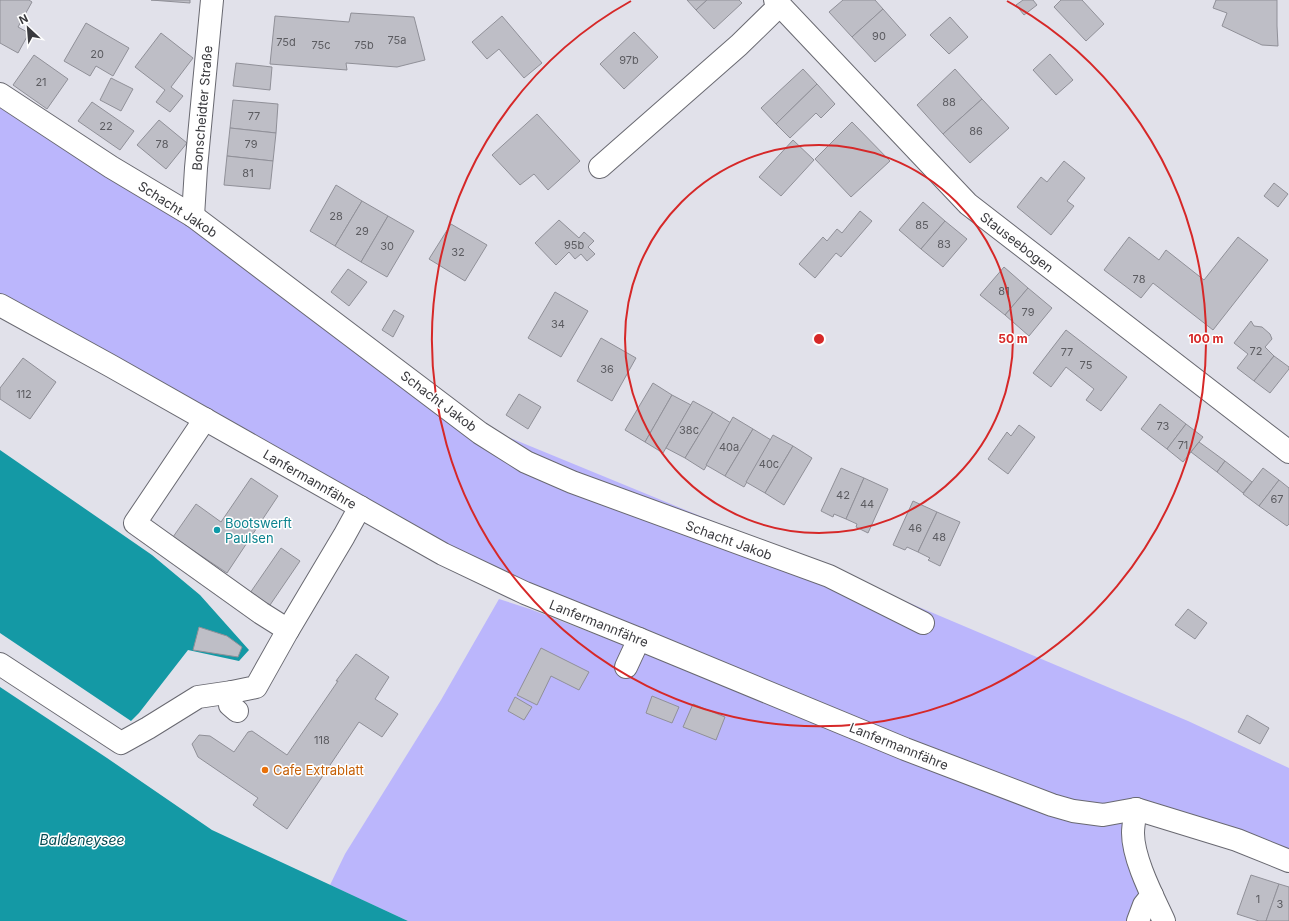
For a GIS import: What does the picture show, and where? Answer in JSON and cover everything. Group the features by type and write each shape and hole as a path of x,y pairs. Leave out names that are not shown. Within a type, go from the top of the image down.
{"street":[{"name":"Bonscheidter Straße","path":"192,216 212,0"},
{"path":"600,167 739,45 777,2"},
{"name":"Stauseebogen","path":"777,2 968,204 1289,452"},
{"name":"Schacht Jakob","path":"0,94 111,167 192,216 480,432 526,462 572,482 829,576 923,623"},
{"name":"Lanfermannfähre","path":"0,305 443,554 525,593 905,749 1052,805 1073,811 1103,815 1136,809 1237,840 1289,861"},
{"path":"205,419 130,529 288,630"},
{"path":"0,664 120,743 148,728 198,697 234,702 256,687 360,507"},
{"path":"626,667 639,639"},
{"path":"1136,809 1133,834 1137,856 1164,921"},
{"path":"1138,921 1144,905 1152,895"}],"shaded area":[{"path":"0,88 496,432 841,574 1188,721 1289,768 1289,856 1238,837 1075,808 908,744 643,628 529,587 515,584 0,297"},
{"path":"499,599 530,609 631,648 1048,816 1102,824 1132,817 1157,921 408,921 330,885 345,854 441,700"}],"water":[{"path":"0,450 152,555 200,595 249,650 239,661 188,650 139,713 131,721 0,633"},
{"name":"Baldeneysee","path":"0,687 212,830 408,921 0,921"}],"building":[{"path":"0,0 29,0 32,2 18,27 29,33 18,53 0,43"},
{"path":"151,0 190,0 190,3"},
{"path":"687,0 707,0 696,10"},
{"path":"707,0 739,0 742,3 714,29 696,10"},
{"path":"843,0 875,0 883,9 852,37 829,12"},
{"path":"1023,0 1033,0 1037,5 1024,15 1016,5"},
{"path":"1061,0 1082,0 1104,24 1086,41 1054,7"},
{"path":"1216,0 1277,0 1278,46 1262,45 1222,26 1227,13 1213,8"},
{"path":"883,9 906,35 875,62 852,37"},
{"path":"351,13 414,17 425,60 397,67 346,63 347,70 270,64 275,16 349,22"},
{"path":"502,16 542,63 524,78 499,49 487,59 472,42"},
{"path":"950,17 968,37 949,54 930,35"},
{"path":"86,23 129,48 113,76 96,66 90,76 64,61"},
{"path":"634,32 658,57 624,89 600,64"},
{"path":"161,33 193,58 171,87 183,96 170,112 156,102 165,90 135,67"},
{"path":"1050,54 1073,80 1056,95 1033,70"},
{"path":"34,55 68,79 47,109 13,85"},
{"path":"236,63 272,67 270,90 233,86"},
{"path":"803,69 817,84 776,124 761,108"},
{"path":"955,69 982,99 943,134 917,105"},
{"path":"111,78 133,89 121,111 100,100"},
{"path":"817,84 835,104 821,118 816,113 790,138 776,124"},
{"path":"982,99 1009,128 970,163 943,134"},
{"path":"233,100 278,104 276,133 230,128"},
{"path":"92,102 134,131 120,150 78,121"},
{"path":"537,114 580,161 548,190 534,174 520,185 492,155"},
{"path":"159,120 187,143 166,169 137,145"},
{"path":"852,122 890,161 851,197 815,159"},
{"path":"230,128 276,133 273,161 227,156"},
{"path":"793,140 814,160 781,196 759,177"},
{"path":"227,156 273,161 270,189 224,185"},
{"path":"1064,161 1085,178 1067,201 1074,206 1051,235 1017,207 1041,177 1047,182"},
{"path":"1274,183 1288,194 1278,207 1264,196"},
{"path":"336,185 362,201 335,246 310,231"},
{"path":"362,201 388,216 361,262 335,246"},
{"path":"923,202 945,221 921,249 899,230"},
{"path":"860,211 872,221 841,257 836,253 815,278 799,264 823,237 827,241 837,229 842,233"},
{"path":"388,216 414,231 387,277 361,262"},
{"path":"559,220 579,238 584,232 594,241 588,247 595,254 587,261 581,254 575,259 569,252 556,265 535,243"},
{"path":"945,221 967,239 943,267 921,249"},
{"path":"451,224 487,245 465,281 429,259"},
{"path":"1129,237 1159,260 1166,250 1204,280 1238,237 1268,260 1213,330 1153,283 1141,298 1104,270"},
{"path":"1004,267 1028,288 1005,315 980,295"},
{"path":"348,269 367,282 349,306 331,292"},
{"path":"1028,288 1052,308 1029,336 1005,315"},
{"path":"555,292 588,311 561,357 528,338"},
{"path":"394,310 404,316 393,337 382,330"},
{"path":"1251,321 1254,326 1262,327 1270,334 1272,339 1265,347 1274,356 1254,381 1237,368 1248,354 1234,343"},
{"path":"1066,330 1127,377 1101,411 1086,400 1094,389 1066,367 1051,387 1033,373"},
{"path":"601,338 636,358 612,401 577,381"},
{"path":"1274,356 1289,367 1289,369 1270,393 1254,381"},
{"path":"23,358 56,382 30,419 0,399 0,388"},
{"path":"653,383 672,395 645,442 625,430"},
{"path":"519,394 541,407 528,429 506,415"},
{"path":"672,395 691,405 663,453 645,442"},
{"path":"693,401 713,412 685,458 666,448"},
{"path":"1160,404 1186,424 1167,449 1141,429"},
{"path":"713,412 731,423 704,470 685,458"},
{"path":"733,417 753,429 725,476 706,465"},
{"path":"1186,424 1203,437 1183,462 1167,449"},
{"path":"1019,425 1035,437 1008,474 988,459 1007,432 1011,436"},
{"path":"753,429 771,440 744,487 725,476"},
{"path":"773,435 793,446 765,493 746,482"},
{"path":"1199,442 1225,461 1217,472 1191,452"},
{"path":"793,446 812,458 784,505 765,493"},
{"path":"1225,461 1252,482 1243,493 1217,472"},
{"path":"841,468 864,478 846,519 834,514 833,517 821,511"},
{"path":"1263,468 1279,480 1259,506 1243,494"},
{"name":"Bootswerft Paulsen","path":"251,478 278,496 227,573 173,537 196,504 221,522"},
{"path":"864,478 888,489 868,533 856,527 857,524 846,519"},
{"path":"1279,480 1289,488 1289,524 1287,526 1259,506"},
{"path":"913,501 937,512 918,552 907,547 905,550 893,545"},
{"path":"937,512 960,522 940,566 928,560 930,558 918,552"},
{"path":"281,548 300,561 270,605 250,593"},
{"path":"1188,609 1207,623 1195,639 1175,625"},
{"path":"199,627 227,636 242,647 238,657 193,650"},
{"path":"541,648 589,672 579,690 551,676 537,705 517,695"},
{"path":"356,654 389,677 375,699 398,714 382,737 359,722 287,829 253,805 258,798 198,757 192,744 199,735 210,736 234,752 248,732 252,731 287,755 338,681 336,681"},
{"path":"652,696 679,707 672,723 646,713"},
{"path":"515,697 532,707 524,720 508,711"},
{"path":"693,704 725,717 716,740 683,727"},
{"path":"1247,715 1269,728 1260,744 1238,732"},
{"path":"1251,875 1279,884 1266,921 1259,921 1237,914"},
{"path":"1279,884 1289,887 1289,921 1266,921"}],"place":[{"name":"Bootswerft Paulsen","path":"217,530"},
{"name":"Cafe Extrablatt","path":"265,770"}]}
